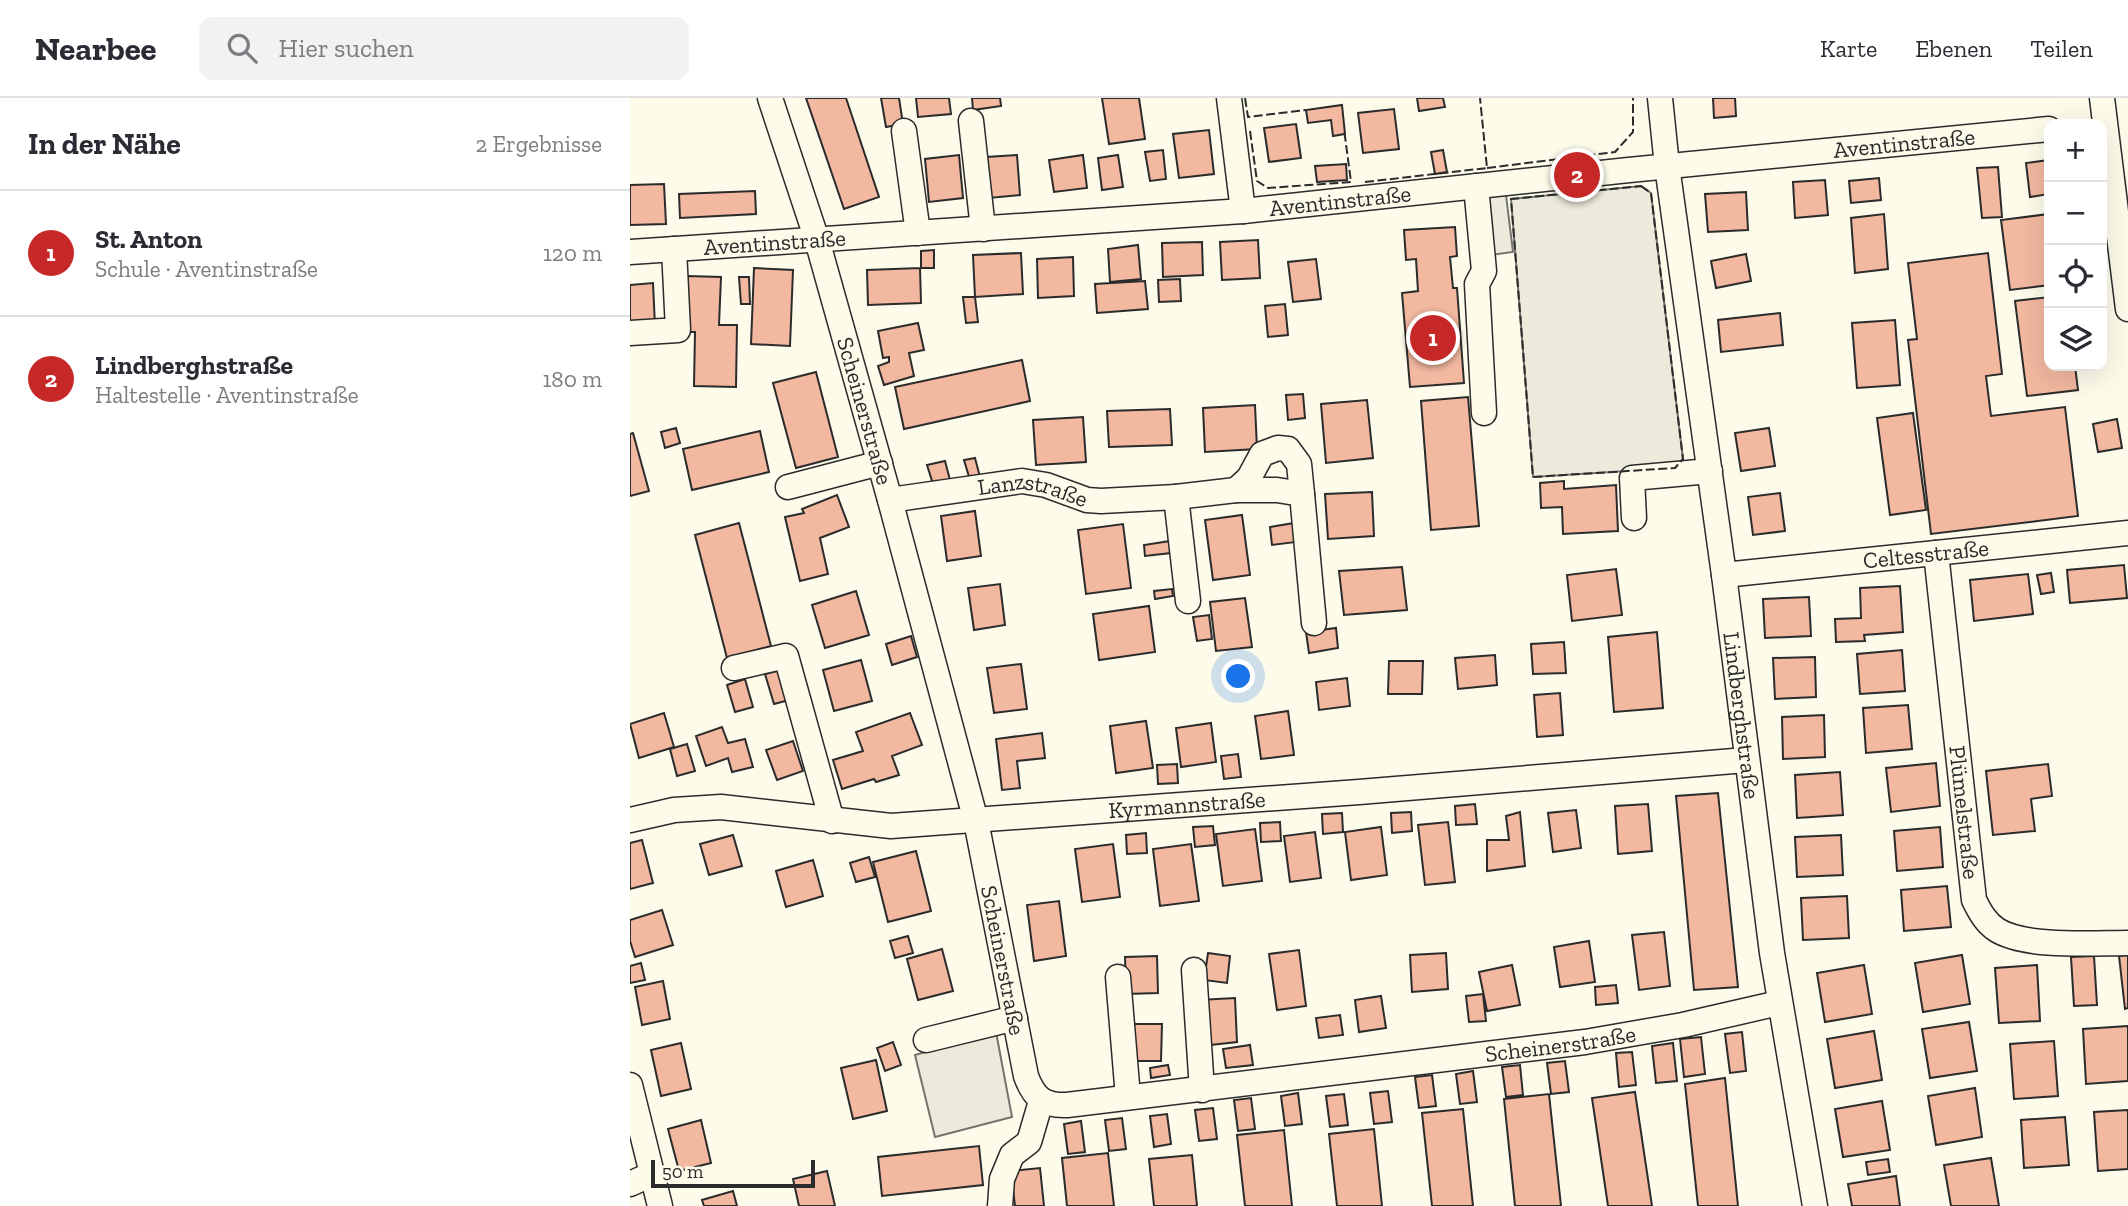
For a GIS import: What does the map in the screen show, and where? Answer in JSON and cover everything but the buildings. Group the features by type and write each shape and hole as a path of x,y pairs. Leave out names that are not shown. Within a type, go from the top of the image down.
{"street":[{"name":"Scheinerstraße","path":"770,98 817,240 890,500 976,821 1026,1076 1031,1092 1041,1101 1053,1105 1067,1105 1586,1042 1683,1025 1779,1003"},
{"path":"1229,98 1242,211"},
{"name":"Lindberghstraße","path":"1660,98 1779,1003 1815,1206"},
{"path":"2102,98 2110,123 2128,309"},
{"path":"971,121 983,229"},
{"name":"Aventinstraße","path":"630,252 1242,211 2044,129"},
{"path":"904,131 918,233"},
{"path":"1476,186 1484,271 1477,284 1484,413"},
{"path":"630,333 678,330 674,249"},
{"path":"1236,489 1249,478 1262,454 1279,448 1287,449 1299,464 1314,623"},
{"path":"788,487 880,463"},
{"path":"1634,518 1632,478 1710,471"},
{"name":"Lanzstraße","path":"890,500 1022,481 1046,485 1087,500 1101,501 1176,497 1236,489 1277,490 1302,494"},
{"path":"1176,497 1188,601"},
{"name":"Celtesstraße","path":"1724,575 2128,533"},
{"name":"Plümelstraße","path":"1936,553 1974,900 1983,917 2011,936 2060,942 2128,943"},
{"path":"734,668 786,656 832,821"},
{"name":"Kyrmannstraße","path":"630,820 674,810 721,807 762,810 832,821 891,825 976,821 1746,760"},
{"path":"1194,970 1202,1090"},
{"path":"1118,977 1128,1097"},
{"path":"926,1040 1015,1018"},
{"path":"630,1085 641,1179 660,1206"},
{"path":"1000,1206 1002,1179 1012,1155 1029,1142 1041,1101"}],"shaded area":[{"path":"1641,186 1651,193 1683,459 1675,468 1533,477 1511,199"},
{"path":"1506,195 1513,252 1475,257 1470,199"},
{"path":"996,1032 1012,1117 935,1137 915,1055"}],"fence":[{"path":"1245,98 1248,117 1306,110"},
{"path":"1365,182 1487,168 1480,98"},
{"path":"1487,168 1615,152 1633,132 1633,98"},
{"path":"1250,131 1257,181 1268,188 1351,182 1344,129"},
{"path":"1641,186 1651,193 1683,459 1675,468 1533,477 1511,199 1641,186"}],"place":[{"name":"Lindberghstraße","path":"1577,175"},
{"name":"St. Anton","path":"1433,338"}]}
